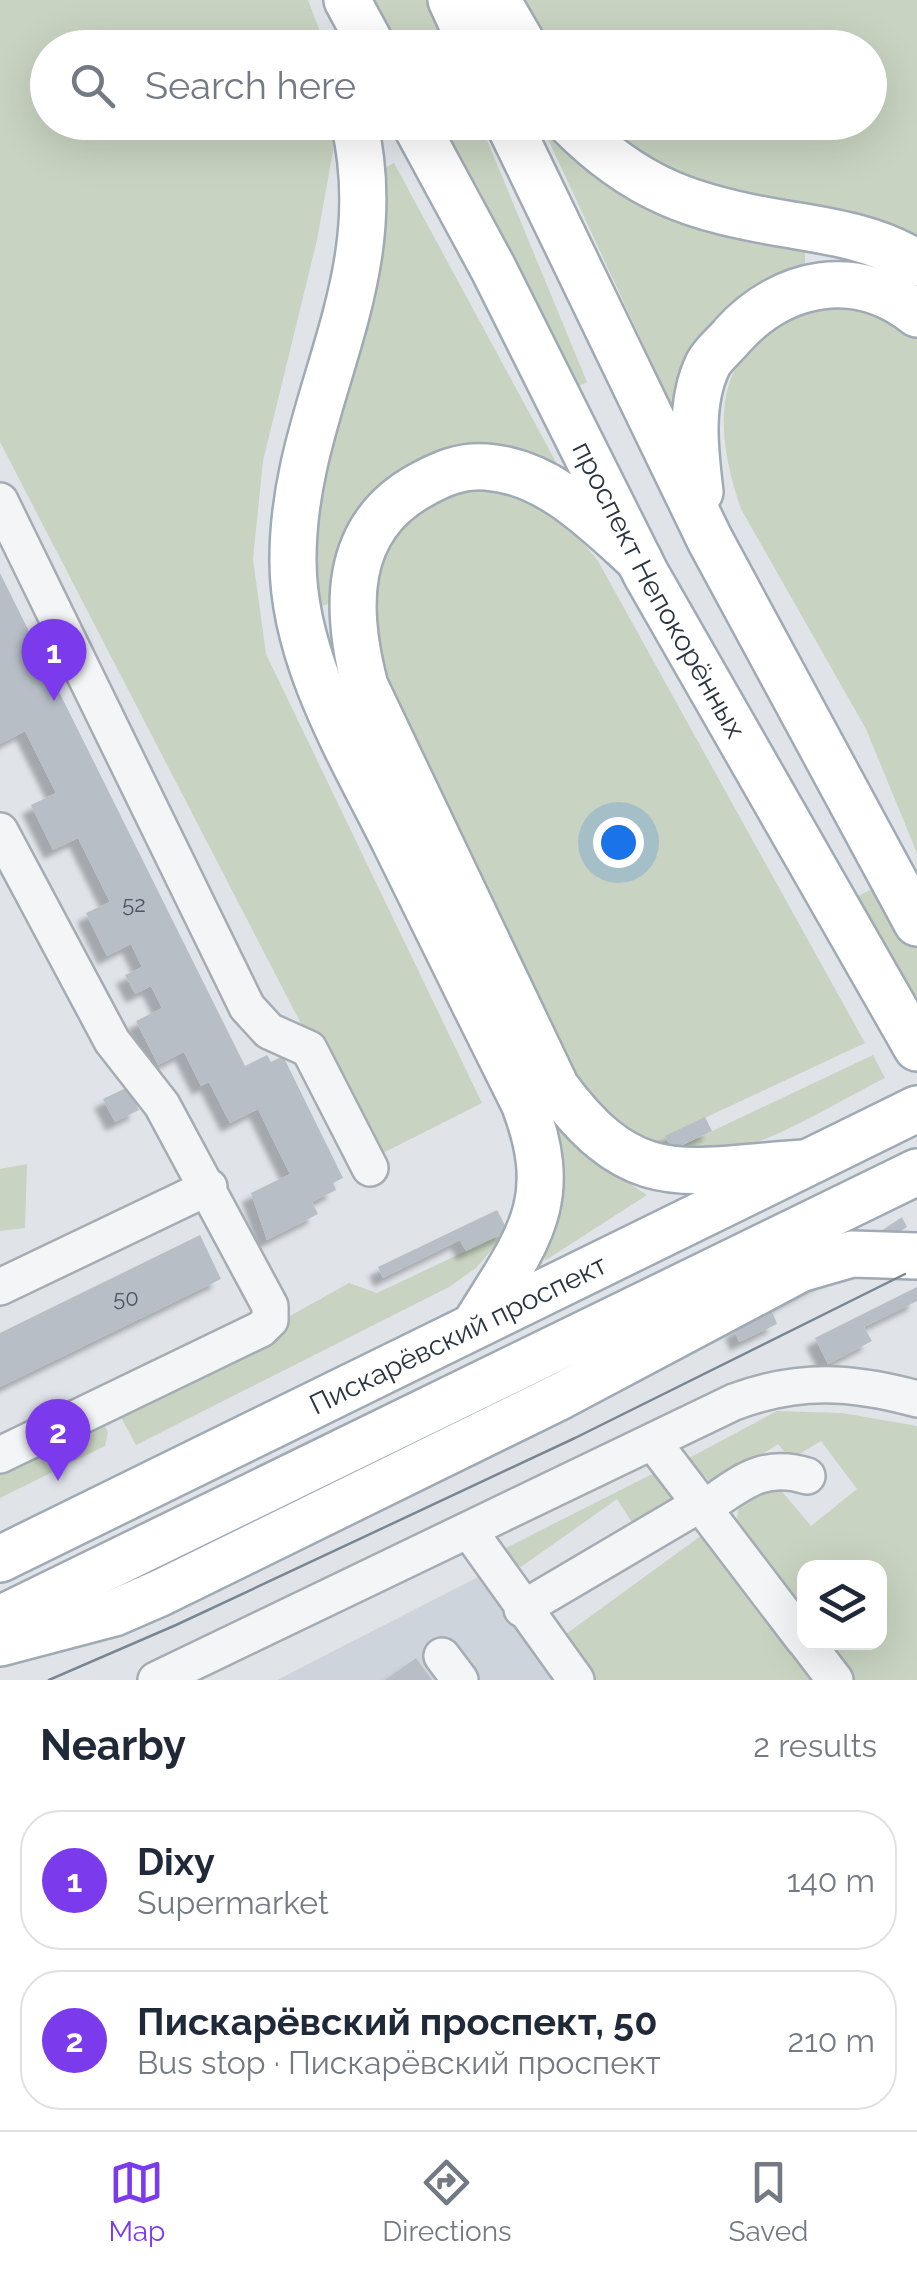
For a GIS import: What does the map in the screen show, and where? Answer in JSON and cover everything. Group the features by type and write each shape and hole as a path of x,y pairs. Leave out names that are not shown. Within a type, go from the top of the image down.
{"main road":[{"path":"337,0 337,30"},
{"path":"348,0 364,30"},
{"path":"451,0 465,30"},
{"path":"497,0 514,30"},
{"path":"356,140 363,189 360,263 330,382 308,445 296,503 292,564 298,609 327,706 524,1103 540,1145 543,1186 532,1228 476,1322"},
{"name":"проспект Непокорённых","path":"424,140 493,268 643,567 917,1048"},
{"path":"517,140 707,534 917,923"},
{"path":"587,140 606,160 648,187 742,217 853,236 892,248 917,263"},
{"path":"707,534 693,432 708,364 742,325 792,292 817,284 873,288 917,314"},
{"path":"643,567 572,500 528,478 486,466 448,470 388,508 368,535 356,564 350,599 354,643 365,686 556,1087 584,1126 637,1164 667,1172 804,1163"},
{"name":"Пискарёвский проспект","path":"0,1559 476,1322 917,1109"},
{"name":"Пискарёвский проспект","path":"0,1619 917,1172"},
{"path":"0,1644 114,1613 160,1593 800,1269 829,1258 880,1252 917,1256"}],"street":[{"path":"0,501 248,1007 269,1031 308,1049 370,1168"},
{"path":"0,831 112,1040 162,1105 270,1306 270,1320 261,1328 0,1455"},
{"path":"0,1286 209,1187"},
{"path":"156,1680 773,1388 825,1381 917,1399"},
{"path":"881,1389 917,1381"},
{"path":"653,1442 797,1631"},
{"path":"522,1610 760,1474 780,1468 806,1476"},
{"path":"470,1532 522,1610 576,1680"},
{"path":"812,1650 835,1680"}],"shaded area":[{"path":"480,1576 558,1680 277,1680"}],"green space":[{"path":"0,0 308,0 319,30 30,30 30,140 335,140 317,240 263,461 253,559 266,654 482,1103 371,1159 0,442"},
{"path":"369,0 426,0 441,30 385,30"},
{"path":"523,0 917,0 917,242 658,172 614,140 887,140 887,30 531,30"},
{"path":"444,140 487,140 587,382 579,386"},
{"path":"548,140 562,140 603,178 662,215 728,238 805,251 805,268 677,417"},
{"path":"394,163 563,475 475,446 333,603 317,607 311,552 324,476 378,284 385,218 382,169"},
{"path":"839,304 877,310 917,334 917,853 866,729 741,509 724,436 725,404 732,376 746,352 768,331 799,315"},
{"path":"473,486 512,492 544,507 573,531 598,561 865,1043 666,1136 672,1150 873,1055 885,1078 769,1137 730,1150 692,1156 655,1151 619,1132 584,1097 380,669 374,636 373,577 380,551 392,529 438,496"},
{"path":"909,870 917,883 917,1013 821,915"},
{"path":"551,1114 586,1155 647,1195 546,1260 541,1255 557,1221 561,1186"},
{"path":"27,1164 25,1228 0,1231 0,1169"},
{"path":"508,1231 476,1268 449,1287 136,1445 118,1412 349,1283 377,1293"},
{"path":"777,1411 842,1413 917,1426 917,1680 851,1680 828,1650 887,1650 887,1560 797,1560 797,1609 736,1527 739,1505 755,1492 780,1489 811,1526 857,1489 821,1441 796,1456 787,1455 778,1444 721,1481 709,1481 689,1458"},
{"path":"102,1421 108,1432 105,1446 0,1498 0,1469"},
{"path":"660,1470 677,1502 633,1524 617,1499 521,1567 511,1563 502,1550"},
{"path":"702,1535 820,1680 596,1680 567,1642 566,1634"}],"building":[{"path":"0,573 245,1066 267,1055 271,1062 283,1056 343,1178 333,1183 336,1190 312,1202 318,1214 267,1240 251,1193 290,1174 258,1109 230,1123 209,1082 201,1086 184,1052 158,1065 136,1021 162,1008 151,986 135,994 125,975 142,967 131,944 107,956 86,913 110,902 78,838 53,850 31,805 56,793 25,731 0,744"},
{"path":"128,1087 139,1110 115,1122 103,1099"},
{"path":"705,1117 712,1131 672,1150 665,1136"},
{"path":"497,1210 508,1231 466,1251 460,1240 383,1278 378,1267"},
{"path":"902,1217 907,1227 832,1276 771,1309 777,1324 739,1342 734,1329 762,1314 758,1306 826,1268"},
{"path":"200,1235 221,1279 0,1387 0,1333"},
{"path":"917,1287 917,1301 864,1327 872,1341 828,1364 815,1338"},
{"path":"416,1658 432,1680 385,1680"}],"tram line":[{"path":"49,1680 176,1625 575,1438 905,1274"}],"place":[{"name":"Dixy","path":"54,701"},
{"name":"Пискарёвский проспект, 50","path":"58,1481"}]}
